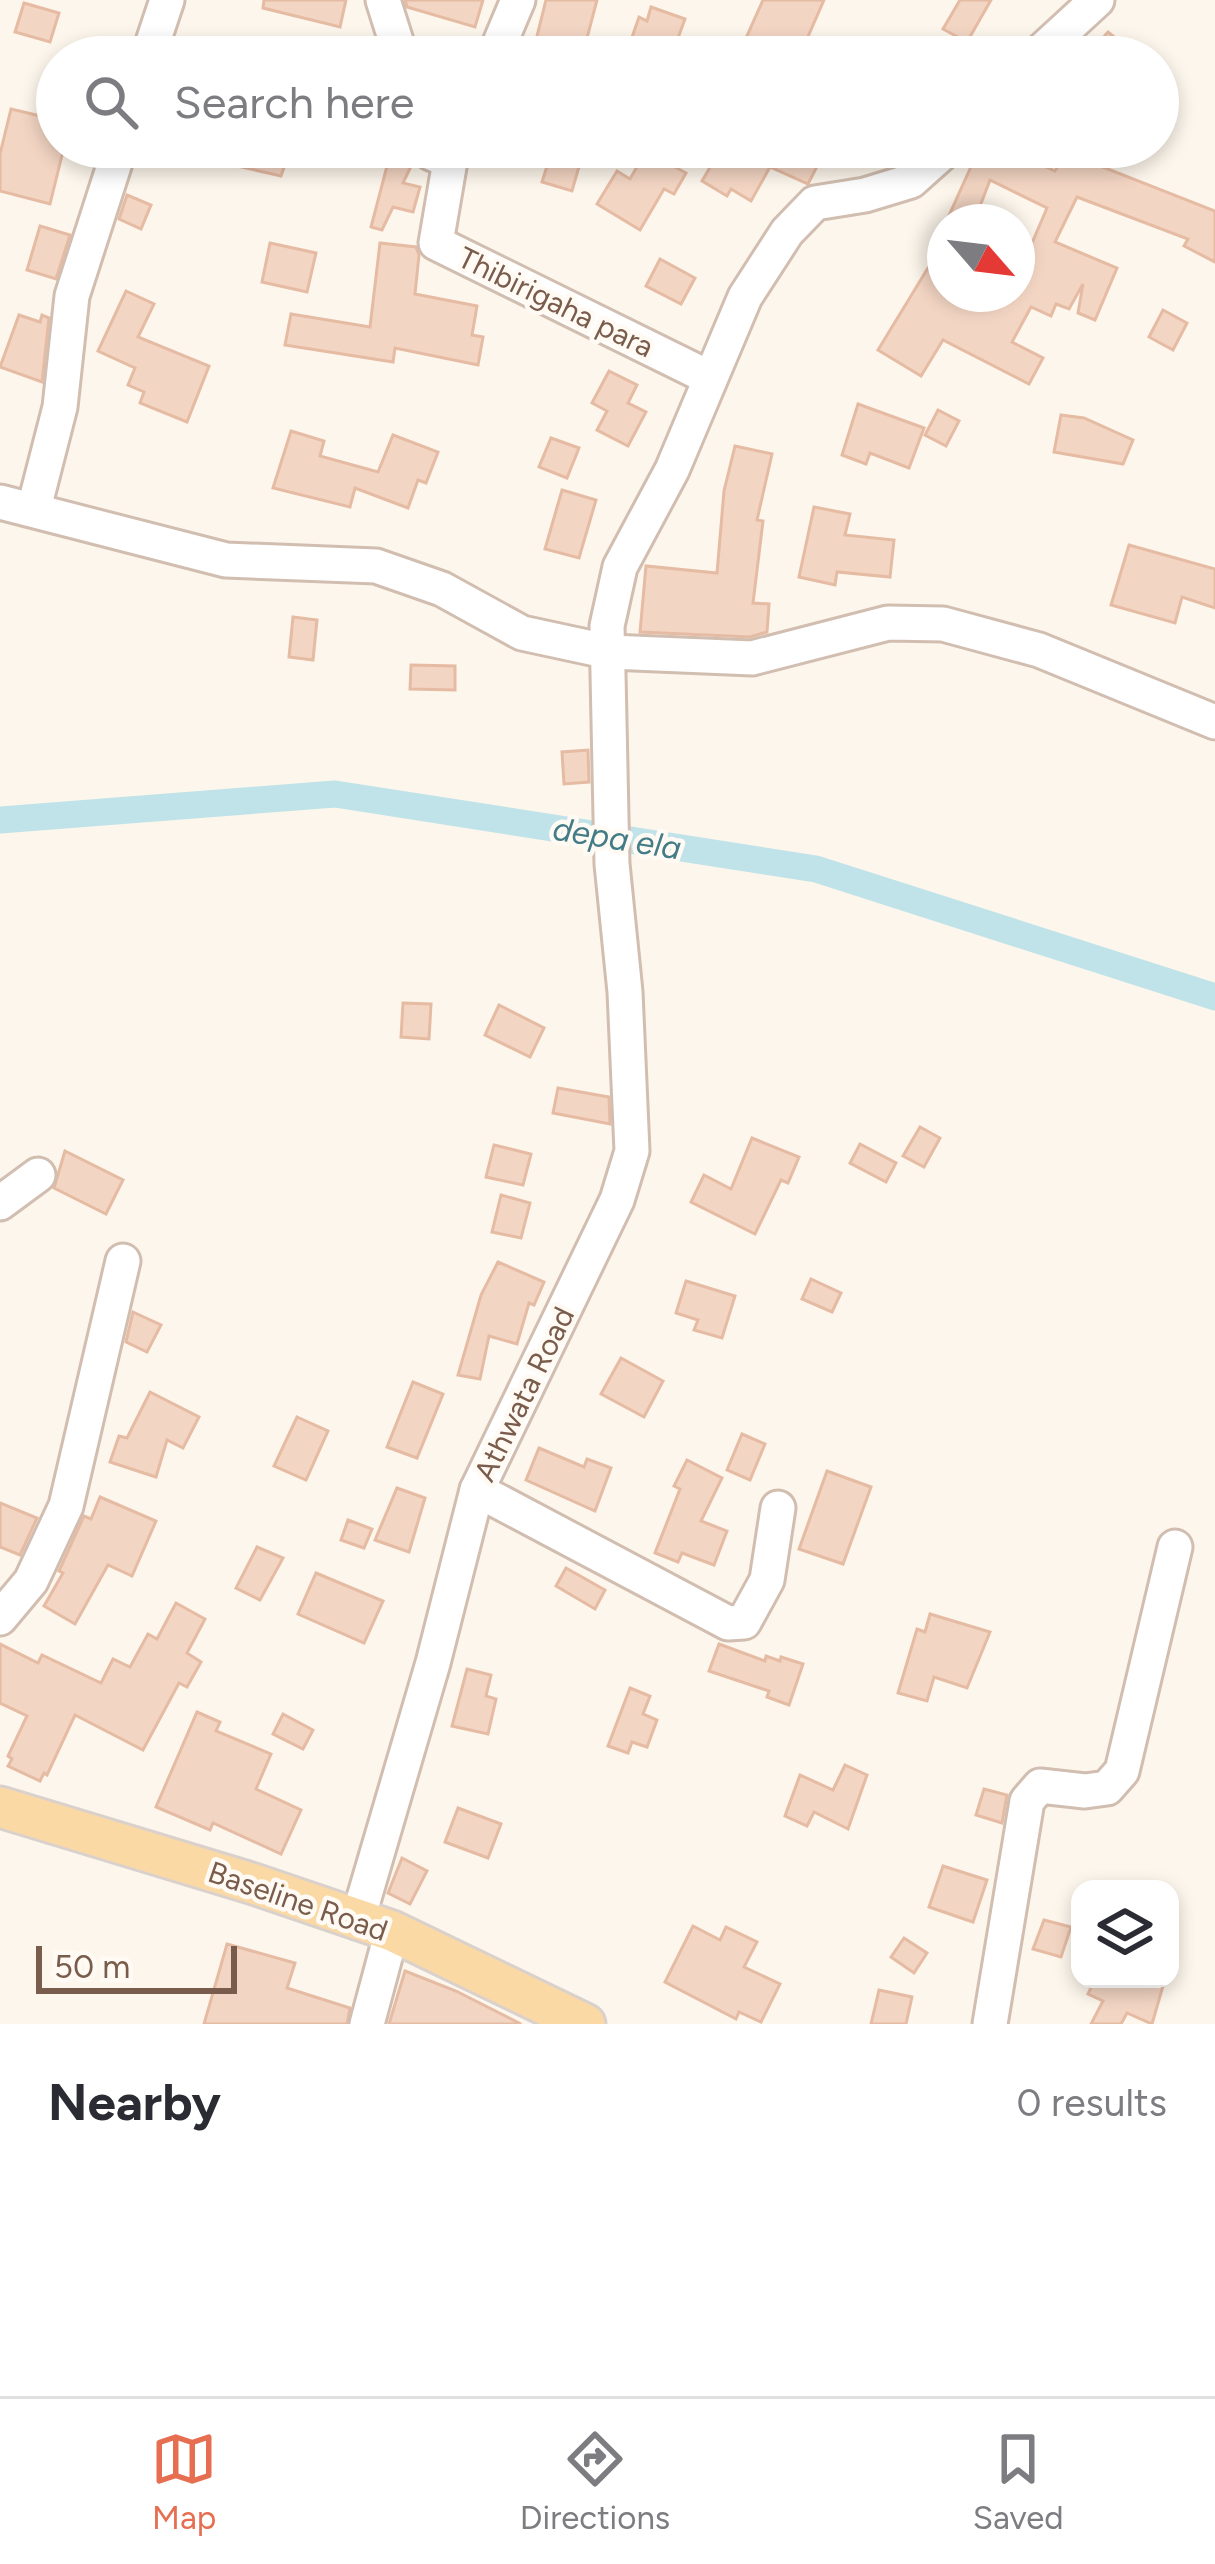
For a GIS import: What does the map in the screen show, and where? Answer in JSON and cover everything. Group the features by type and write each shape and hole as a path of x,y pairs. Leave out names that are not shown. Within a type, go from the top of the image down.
{"main road":[{"name":"Baseline Road","path":"0,1808 254,1884 375,1926 585,2024"}],"street":[{"path":"155,36 166,0"},
{"path":"382,0 393,36"},
{"path":"503,36 518,0"},
{"path":"1058,36 1097,0"},
{"path":"113,168 72,296 60,406 17,505 226,560 376,566 442,589 522,633 610,652 752,658 888,623 943,623 1040,650 1215,722"},
{"name":"Thibirigaha para","path":"443,168 436,243 710,378"},
{"name":"Athwata Road","path":"368,2024 375,1926 433,1664 478,1490 617,1200 632,1151 625,992 612,864 608,626 620,567 672,470 745,297 787,232 815,202 865,195 911,181 926,168"},
{"path":"0,1203 38,1175"},
{"path":"0,1618 31,1581 66,1506 123,1261"},
{"path":"478,1490 728,1623 744,1622 767,1580 778,1508"},
{"path":"990,2024 1027,1802 1040,1786 1085,1791 1107,1788 1122,1771 1174,1547"}],"building":[{"path":"264,0 346,0 340,27 263,8"},
{"path":"405,0 483,0 475,27 407,7"},
{"path":"546,0 597,0 588,36 537,36"},
{"path":"763,0 824,0 808,36 747,36"},
{"path":"960,0 991,0 970,36 943,29"},
{"path":"24,3 59,13 52,36 36,38 15,32"},
{"path":"651,7 685,19 679,36 632,36 639,17 647,21"},
{"path":"11,109 36,115 36,168 59,168 50,204 0,191 0,154"},
{"path":"246,168 284,168 281,176"},
{"path":"386,168 410,168 403,183 420,187 413,212 393,207 382,230 371,227"},
{"path":"546,168 579,168 572,191 542,182"},
{"path":"636,168 677,168 686,173 674,194 664,189 640,230 597,204 617,171 630,179"},
{"path":"710,168 769,168 751,201 731,189 727,196 702,181"},
{"path":"772,168 816,168 808,184"},
{"path":"970,168 1105,168 1215,211 1215,262 1184,246 1188,239 1077,197 1055,242 1117,268 1095,320 1078,313 1083,284 1069,309 1056,304 1051,316 1035,309 1035,236 1047,208 990,180 981,204 954,204"},
{"path":"127,195 151,205 141,229 119,219"},
{"path":"40,226 70,235 56,279 27,270"},
{"path":"270,243 316,253 307,292 262,282"},
{"path":"380,243 416,247 415,294 477,306 472,335 483,337 478,365 395,348 393,362 285,345 291,314 370,327"},
{"path":"660,259 695,278 681,304 646,286"},
{"path":"927,270 927,312 1028,312 1012,342 1043,358 1029,384 943,340 921,376 878,350"},
{"path":"126,291 154,304 138,337 209,366 187,422 140,403 144,392 128,385 135,368 98,351"},
{"path":"1163,310 1187,323 1173,350 1149,337"},
{"path":"19,315 40,322 42,315 49,318 42,382 0,367"},
{"path":"609,371 637,385 628,403 646,412 628,446 597,430 607,411 592,403"},
{"path":"858,404 924,428 909,468 870,453 866,464 842,455"},
{"path":"938,410 959,421 946,446 925,435"},
{"path":"1061,415 1084,418 1133,440 1123,464 1054,452"},
{"path":"291,431 324,441 320,456 378,472 393,435 438,452 426,483 418,480 408,508 355,488 350,507 273,488"},
{"path":"551,438 579,448 567,478 539,467"},
{"path":"735,446 772,454 757,520 763,521 753,603 769,604 767,632 750,637 640,632 646,566 717,573 724,491"},
{"path":"562,490 596,500 579,558 545,549"},
{"path":"814,507 850,514 845,535 894,540 890,577 837,572 835,585 799,577"},
{"path":"1129,545 1215,569 1215,608 1182,597 1175,623 1111,605"},
{"path":"293,617 317,620 313,660 289,657"},
{"path":"411,665 455,666 455,690 410,689"},
{"path":"588,750 589,782 564,784 562,752"},
{"path":"403,1003 431,1004 429,1039 401,1037"},
{"path":"499,1005 544,1028 530,1057 485,1035"},
{"path":"558,1088 609,1097 610,1124 553,1113"},
{"path":"920,1127 940,1138 924,1167 903,1156"},
{"path":"752,1138 799,1157 788,1183 781,1180 755,1234 691,1202 704,1175 731,1189"},
{"path":"860,1144 896,1163 886,1182 850,1163"},
{"path":"494,1145 531,1154 523,1185 486,1177"},
{"path":"65,1151 123,1180 106,1214 54,1188"},
{"path":"501,1195 530,1203 521,1238 492,1232"},
{"path":"498,1262 544,1282 534,1305 529,1303 517,1344 489,1336 480,1379 458,1375 481,1295"},
{"path":"811,1279 841,1293 832,1312 802,1299"},
{"path":"686,1281 735,1296 722,1338 694,1330 698,1320 676,1313"},
{"path":"133,1312 161,1325 147,1352 126,1342"},
{"path":"621,1358 663,1381 644,1417 601,1394"},
{"path":"413,1382 443,1394 417,1458 387,1447"},
{"path":"150,1392 199,1417 183,1448 167,1440 156,1477 110,1462 119,1436 127,1438"},
{"path":"297,1417 328,1431 306,1480 274,1466"},
{"path":"742,1434 765,1444 750,1480 727,1470"},
{"path":"539,1448 584,1467 587,1459 611,1468 595,1511 526,1480"},
{"path":"687,1460 722,1478 701,1521 727,1531 714,1565 682,1553 678,1562 655,1553 680,1489 674,1486"},
{"path":"827,1471 871,1487 843,1564 799,1549"},
{"path":"397,1488 425,1498 409,1552 375,1540"},
{"path":"100,1497 156,1521 132,1576 108,1565 75,1624 44,1606 63,1573 59,1571 84,1516 91,1519"},
{"path":"0,1503 37,1518 20,1555 0,1547"},
{"path":"348,1520 372,1529 364,1548 341,1540"},
{"path":"257,1547 283,1558 260,1600 236,1588"},
{"path":"566,1568 605,1590 595,1609 556,1586"},
{"path":"316,1573 383,1601 364,1643 298,1614"},
{"path":"176,1603 205,1619 187,1653 201,1662 187,1687 179,1683 143,1750 75,1715 40,1781 8,1766 27,1716 0,1703 0,1644 38,1663 42,1655 101,1683 113,1659 130,1667 148,1634 157,1639"},
{"path":"930,1614 990,1632 967,1688 934,1677 927,1701 898,1693 917,1629 925,1632"},
{"path":"719,1644 765,1661 766,1656 780,1661 781,1657 803,1664 789,1705 767,1697 769,1691 709,1671"},
{"path":"467,1669 491,1675 486,1696 496,1699 488,1734 452,1726"},
{"path":"630,1688 650,1696 643,1714 657,1720 647,1747 632,1742 628,1753 608,1746"},
{"path":"197,1712 220,1722 216,1731 271,1754 256,1789 301,1810 281,1854 213,1823 210,1830 156,1807"},
{"path":"283,1714 313,1730 303,1749 273,1734"},
{"path":"845,1765 867,1775 848,1829 814,1812 807,1826 785,1816 800,1775 833,1790"},
{"path":"984,1789 1007,1795 1002,1823 976,1815"},
{"path":"458,1808 501,1824 488,1858 445,1842"},
{"path":"402,1858 427,1871 410,1904 388,1893"},
{"path":"943,1866 987,1880 973,1922 929,1907"},
{"path":"1044,1920 1071,1927 1061,1957 1033,1949"},
{"path":"693,1926 720,1940 726,1927 757,1942 744,1967 780,1984 761,2022 739,2012 736,2019 665,1982"},
{"path":"904,1938 927,1953 914,1973 891,1957"},
{"path":"227,1944 295,1963 287,1988 350,2008 347,2024 204,2024"},
{"path":"405,1971 456,1991 521,2024 389,2024"},
{"path":"1091,1988 1162,1988 1152,2024 1127,2013 1121,2024 1091,2024 1103,2001 1088,1994"},
{"path":"879,1990 912,1997 906,2024 871,2024"}],"waterway":[{"name":"depa ela","path":"0,820 335,794 816,869 1215,997"}]}
